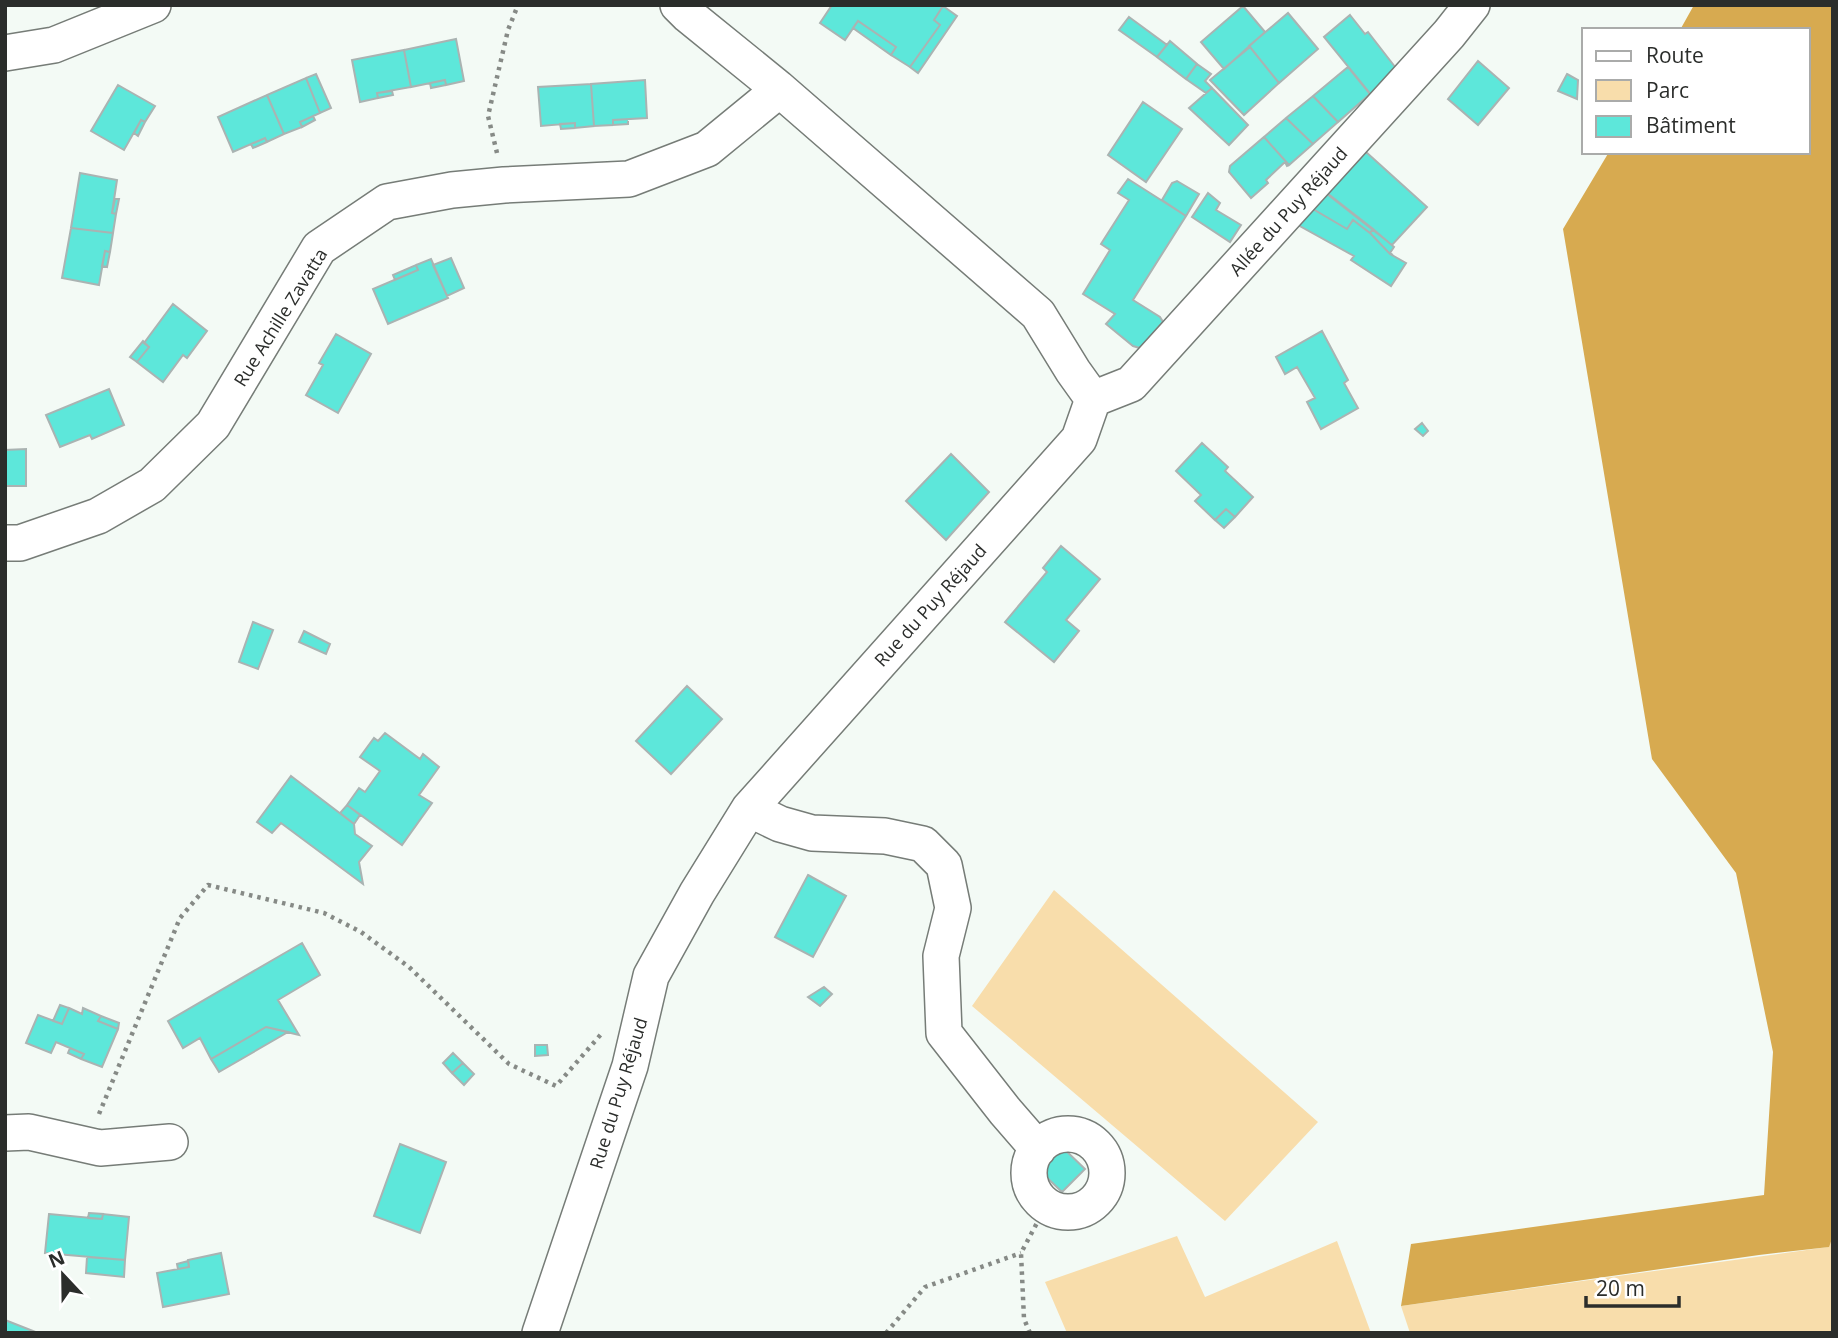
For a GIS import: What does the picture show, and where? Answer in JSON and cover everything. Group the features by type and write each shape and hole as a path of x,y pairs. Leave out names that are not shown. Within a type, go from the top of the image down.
{"street":[{"path":"5,53 54,45 153,5"},
{"path":"678,5 778,88 1038,314 1093,399"},
{"name":"Allée du Puy Réjaud","path":"1093,399 1131,384 1440,44 1472,5"},
{"name":"Rue Achille Zavatta","path":"5,543 20,543 98,516 152,485 213,425 319,248 387,202 452,190 504,185 629,179 707,149 778,88"},
{"name":"Rue du Puy Réjaud","path":"540,1333 630,1066 651,976 697,893 749,809 1079,439 1093,399"},
{"path":"749,809 780,824 811,833 884,836 923,844 944,865 953,908 941,956 944,1033 1038,1149"},
{"path":"5,1133 29,1132 100,1148 170,1142"},
{"path":"1073,1134 1096,1145 1104,1155 1108,1168 1103,1193 1083,1210 1071,1213 1058,1212 1046,1206 1031,1185 1029,1172 1031,1160 1038,1149 1047,1140 1073,1134"}],"path":[{"path":"504,185 488,116 508,30 518,5"},
{"path":"87,1145 180,918 208,885 324,912 361,932 409,967 509,1064 556,1086 608,1026"},
{"path":"1030,1333 1024,1319 1021,1253 1046,1206"},
{"path":"886,1333 925,1287 1021,1253"}],"green space":[{"path":"1054,890 1318,1122 1225,1221 972,1006"},
{"path":"1177,1236 1205,1297 1337,1241 1371,1333 1067,1333 1045,1282"},
{"path":"1833,1236 1833,1333 1410,1333 1401,1306 1828,1247"}],"shaded area":[{"path":"1694,5 1833,5 1833,1236 1829,1247 1401,1306 1411,1244 1764,1195 1773,1052 1736,873 1652,759 1563,229 1608,154 1810,154 1810,28 1681,28"}],"building":[{"path":"832,5 943,6 934,20 940,25 910,67 891,55 896,47 858,21 845,40 820,23"},
{"path":"943,6 957,16 918,73 910,67 940,25 934,20"},
{"path":"1243,6 1265,32 1224,69 1201,42"},
{"path":"1288,13 1318,49 1279,83 1249,46"},
{"path":"1350,15 1365,34 1368,32 1399,72 1372,96 1324,37"},
{"path":"1129,17 1167,45 1157,57 1119,30"},
{"path":"858,21 896,47 891,55 853,28"},
{"path":"456,39 464,81 446,85 445,80 411,87 404,50"},
{"path":"1170,41 1197,64 1186,79 1157,57"},
{"path":"1250,47 1279,83 1244,115 1210,80"},
{"path":"404,50 411,87 377,93 378,98 360,102 352,60"},
{"path":"1478,61 1509,88 1478,125 1448,99"},
{"path":"1197,64 1211,74 1205,81 1212,88 1206,93 1186,79"},
{"path":"1348,67 1370,94 1338,122 1313,96"},
{"path":"316,74 331,108 320,113 306,78"},
{"path":"1567,74 1578,80 1577,99 1558,91"},
{"path":"306,78 320,113 300,122 302,127 284,134 267,95"},
{"path":"445,80 446,85 431,88 430,83"},
{"path":"645,80 647,118 613,120 613,125 594,126 591,84"},
{"path":"591,84 594,126 575,128 575,123 541,126 538,87"},
{"path":"118,85 155,106 145,122 141,120 124,150 91,131"},
{"path":"1212,88 1248,125 1229,145 1189,108"},
{"path":"392,91 393,95 378,98 377,93"},
{"path":"267,95 284,134 267,142 265,138 233,152 218,117"},
{"path":"1313,96 1338,122 1313,144 1286,118"},
{"path":"1143,102 1182,129 1146,182 1108,155"},
{"path":"313,116 315,120 302,127 300,122"},
{"path":"1286,118 1313,144 1289,165 1264,137"},
{"path":"141,120 145,122 138,136 134,133"},
{"path":"613,120 628,120 628,124 613,125"},
{"path":"575,123 575,128 561,129 560,124"},
{"path":"1264,137 1289,165 1285,162 1251,198 1229,172 1230,166"},
{"path":"265,138 267,142 253,148 251,144"},
{"path":"1366,152 1427,207 1392,245 1327,194"},
{"path":"80,173 117,180 112,213 116,214 113,233 71,228"},
{"path":"1128,179 1186,216 1133,300 1160,317 1163,322 1140,348 1133,346 1106,324 1115,314 1083,294 1110,250 1101,244 1129,200 1118,193"},
{"path":"1177,181 1199,194 1186,216 1162,200 1172,183"},
{"path":"1208,193 1220,203 1216,210 1241,225 1230,242 1192,217"},
{"path":"1327,193 1373,229 1370,233 1353,220 1347,229 1313,209"},
{"path":"115,199 119,199 116,214 112,213"},
{"path":"1313,209 1347,229 1353,220 1390,254 1406,263 1391,286 1351,260 1354,256 1298,225"},
{"path":"71,228 113,233 110,252 105,251 99,285 62,278"},
{"path":"1373,229 1394,247 1390,253 1393,255 1390,254 1370,233"},
{"path":"105,251 110,252 107,267 102,266"},
{"path":"451,258 464,288 447,296 433,265"},
{"path":"431,259 448,298 388,324 373,289 418,270 416,265"},
{"path":"416,265 418,270 395,280 393,275"},
{"path":"173,304 207,331 187,358 183,355 163,382 137,362 149,347 144,343"},
{"path":"1322,331 1348,380 1344,383 1358,408 1321,429 1307,402 1315,398 1297,367 1285,374 1276,357"},
{"path":"336,334 371,354 338,413 306,395 323,365 319,363"},
{"path":"143,341 149,347 137,362 130,357"},
{"path":"109,389 124,425 92,439 90,435 60,447 46,415"},
{"path":"1422,423 1428,431 1423,436 1415,429"},
{"path":"1202,443 1228,467 1225,471 1253,497 1235,517 1226,509 1215,520 1195,501 1201,495 1176,471"},
{"path":"26,449 26,486 5,486 5,450"},
{"path":"951,454 989,492 946,540 906,501"},
{"path":"1226,509 1235,517 1224,528 1215,520"},
{"path":"1061,546 1100,579 1066,620 1079,631 1054,662 1005,622 1047,572 1043,568"},
{"path":"253,622 273,630 258,669 239,662"},
{"path":"304,631 330,644 326,654 299,642"},
{"path":"687,686 722,719 671,774 636,741"},
{"path":"385,733 420,759 423,754 439,767 419,795 432,803 402,845 347,805 359,788 365,792 380,771 360,757 374,738 378,741"},
{"path":"291,776 354,824 355,834 372,846 359,862 363,884 281,823 272,833 257,822"},
{"path":"347,805 360,815 354,824 340,813"},
{"path":"808,875 846,896 813,957 775,937"},
{"path":"302,943 320,975 278,1000 299,1035 266,1027 211,1059 200,1038 183,1048 168,1021"},
{"path":"824,987 832,994 820,1006 808,997"},
{"path":"60,1005 69,1008 62,1024 53,1021"},
{"path":"69,1008 82,1014 83,1008 101,1016 98,1021 118,1029 102,1067 81,1059 84,1054 56,1042 51,1053 26,1043 38,1015 62,1024"},
{"path":"101,1016 119,1023 118,1029 98,1021"},
{"path":"266,1027 288,1032 219,1072 211,1059"},
{"path":"535,1045 547,1045 548,1055 535,1056"},
{"path":"70,1048 84,1054 81,1059 68,1053"},
{"path":"453,1053 463,1063 452,1073 443,1063"},
{"path":"463,1063 474,1074 464,1085 452,1073"},
{"path":"400,1144 446,1162 420,1233 374,1216"},
{"path":"1061,1146 1085,1169 1062,1192 1039,1170"},
{"path":"89,1213 103,1214 102,1219 88,1218"},
{"path":"49,1214 102,1219 103,1214 129,1217 125,1260 45,1253"},
{"path":"221,1253 229,1294 163,1307 157,1273 189,1267 188,1260"},
{"path":"87,1257 125,1260 124,1277 86,1273"},
{"path":"188,1261 189,1267 178,1269 177,1264"},
{"path":"5,1320 38,1333 5,1333"}]}
